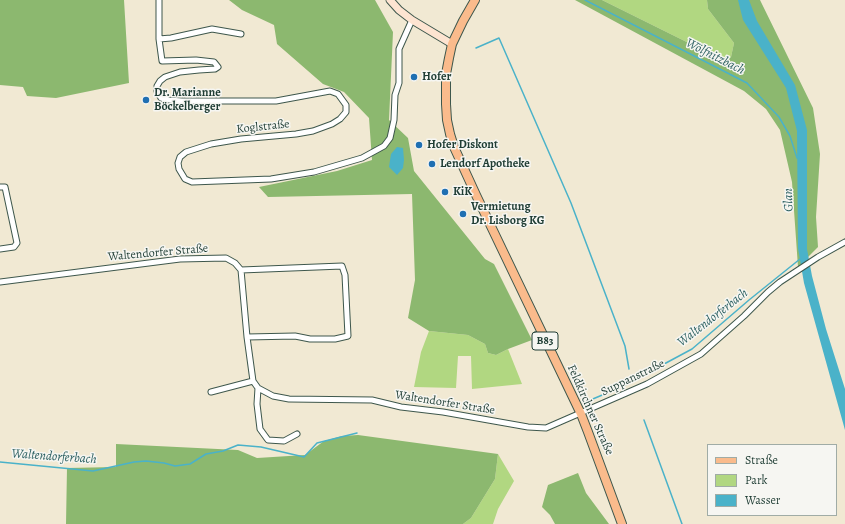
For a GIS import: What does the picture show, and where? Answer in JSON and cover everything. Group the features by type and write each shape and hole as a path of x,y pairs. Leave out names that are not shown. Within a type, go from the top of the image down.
{"main road":[{"name":"B83","path":"452,44 475,0"},
{"name":"Feldkirchner Straße","path":"452,44 446,74 446,104 447,120 454,147 581,414 622,524"}],"street":[{"name":"Koglstraße","path":"159,0 159,39 162,61 196,60 214,62 218,67 215,69 180,72 165,78 160,81 157,86 157,91 161,98 182,101 276,101 330,91 338,94 346,105 346,112 340,119 332,124 313,131 241,139 198,147 186,152 180,157 178,163 179,169 185,179 192,182 271,179 314,172 362,158 384,146 390,138 394,120 395,96 399,83 399,49 412,20"},
{"path":"390,0 399,10 412,20 452,44"},
{"path":"159,39 171,38 212,29 241,34"},
{"path":"0,187 5,187 17,244 14,247 0,249"},
{"name":"Suppanstraße","path":"581,414 647,384 701,354 744,316 768,292 796,271 845,242"},
{"name":"Waltendorfer Straße","path":"0,282 180,259 226,258 235,263 241,270 247,337 253,381 258,388 273,396 289,399 372,400 402,407 443,412 528,427 546,428 581,414"},
{"path":"241,270 342,266 345,275 348,336 328,339 310,339 295,336 247,337"},
{"path":"211,392 253,381"},
{"path":"258,388 257,404 260,429 268,440 284,441 297,434"}],"green space":[{"path":"0,0 124,0 129,83 56,98 27,96 23,87 0,85"},
{"path":"229,0 375,0 393,32 389,120 408,138 414,171 485,259 494,264 532,340 496,355 488,353 485,344 468,335 429,331 408,318 415,280 412,194 268,197 259,187 337,171 372,160 369,118 344,92 323,84 277,44 274,25 242,10"},
{"path":"575,0 602,0 723,60 731,57 734,43 708,9 707,0 760,0 813,108 820,154 816,217 818,247 798,267 792,182 780,130 766,109 744,91"},
{"path":"602,0 707,0 708,9 734,43 731,57 723,60"},
{"path":"429,331 468,335 485,344 488,353 496,355 508,349 522,384 472,389 471,356 458,356 456,388 414,387 421,352"},
{"path":"358,435 498,454 495,479 471,518 463,524 66,524 67,468 116,467 116,444 238,450 257,458 305,455 324,441 342,436"},
{"path":"498,454 514,481 498,509 493,524 463,524 471,518 495,479"},
{"path":"578,473 586,493 609,524 555,524 550,515 542,507 548,485"}],"water":[{"path":"738,0 749,0 757,21 795,85 807,130 807,249 812,276 826,329 845,389 845,430 804,283 798,248 797,131 786,88 743,20"},
{"path":"397,147 403,148 404,160 403,168 397,175 389,167 391,154"}],"waterway":[{"name":"Wölfnitzbach","path":"585,0 747,83 779,117 790,136 797,158"},
{"path":"476,48 499,38 571,203 625,346 629,369"},
{"name":"Waltendorferbach","path":"625,385 692,349 800,259"},
{"name":"Waltendorferbach","path":"588,401 619,388"},
{"path":"644,420 682,524"},
{"name":"Waltendorferbach","path":"0,462 93,471 134,462 146,461 175,466 190,464 206,454 223,451 238,445 261,447 304,457 317,443 357,433"}],"place":[{"name":"Hofer","path":"414,77"},
{"name":"Dr. Marianne Böckelberger","path":"146,100"},
{"name":"Hofer Diskont","path":"419,145"},
{"name":"Lendorf Apotheke","path":"432,164"},
{"name":"KiK","path":"445,192"},
{"name":"Vermietung Dr. Lisborg KG","path":"463,214"}],"water label":[{"name":"Glan","path":"789,200"}]}
